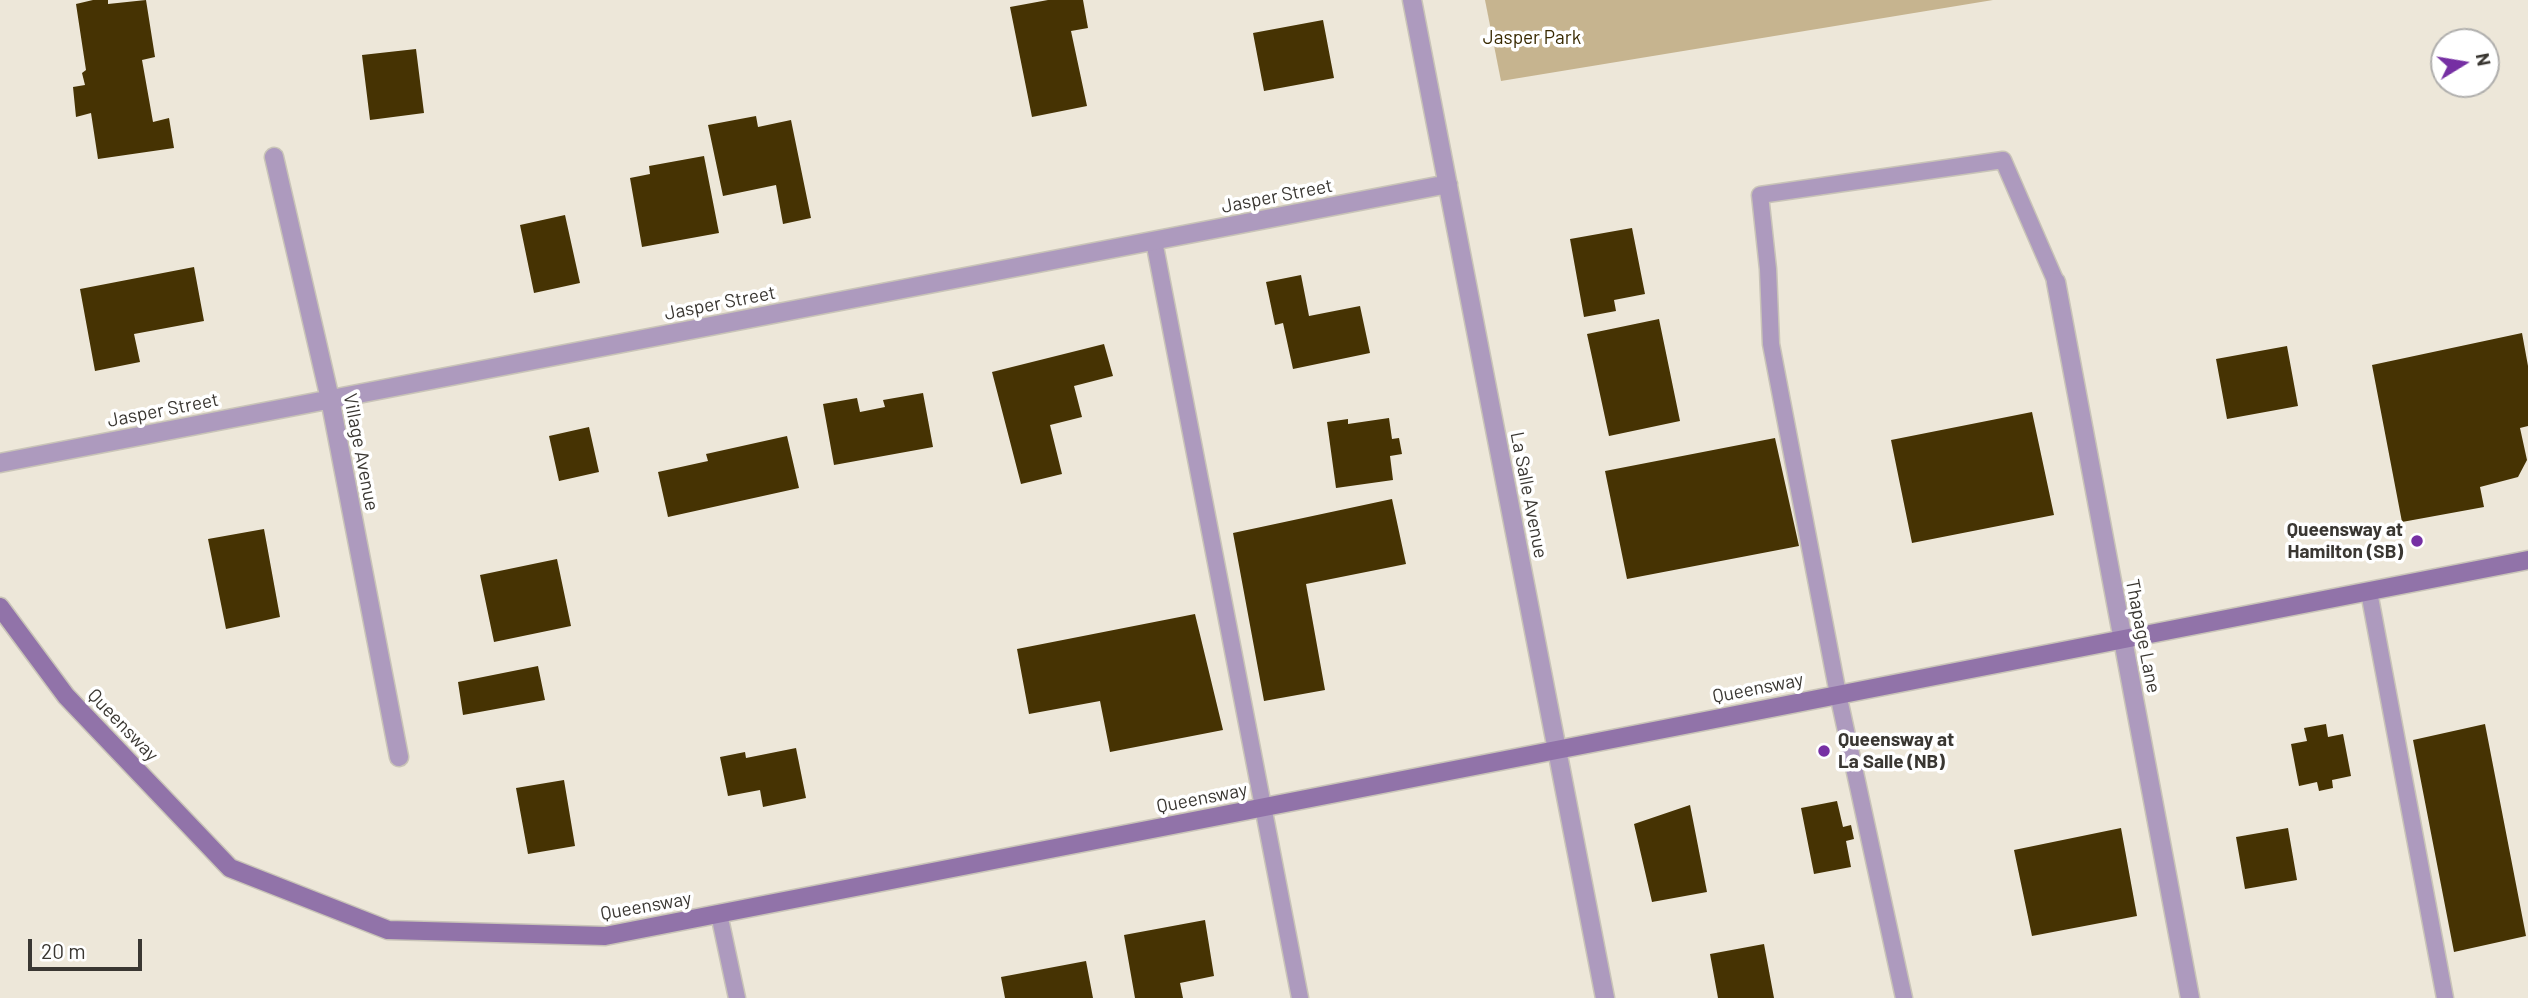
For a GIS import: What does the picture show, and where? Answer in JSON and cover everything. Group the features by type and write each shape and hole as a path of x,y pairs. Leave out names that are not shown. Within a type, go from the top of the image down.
{"main road":[{"name":"Queensway","path":"0,607 66,696 230,868 388,930 605,936 2528,560"}],"street":[{"name":"La Salle Avenue","path":"1412,0 1605,998"},
{"name":"Village Avenue","path":"274,157 330,398 399,757"},
{"name":"Jasper Street","path":"0,463 1448,184"},
{"name":"Thapage Lane","path":"2056,282 2190,998"}],"lane":[{"path":"1904,998 1838,694 1771,344 1768,269 1760,195 2003,160 2056,282"},
{"path":"1154,241 1300,998"},
{"path":"2369,592 2445,998"},
{"path":"719,914 737,998"}],"green space":[{"name":"Jasper Park","path":"1485,0 1993,0 1501,81"}],"building":[{"path":"108,0 108,4 146,0 155,57 142,60 153,122 169,118 174,148 98,159 91,113 76,117 73,87 85,85 82,73 86,70 76,4"},
{"path":"1048,0 1083,0 1088,28 1071,31 1087,106 1032,117 1010,7"},
{"path":"1323,20 1334,78 1264,91 1253,33"},
{"path":"416,49 424,113 370,120 362,55"},
{"path":"756,116 758,127 791,120 811,218 783,224 776,185 723,196 708,125"},
{"path":"704,156 719,233 642,247 630,178 650,174 649,166"},
{"path":"565,215 580,283 534,293 520,225"},
{"path":"1632,228 1645,294 1614,300 1616,311 1584,317 1570,239"},
{"path":"194,267 204,321 134,334 140,362 95,371 80,289"},
{"path":"1301,275 1309,316 1360,306 1370,353 1293,369 1283,323 1275,325 1266,282"},
{"path":"1659,319 1680,421 1609,436 1587,334"},
{"path":"2522,333 2528,366 2528,426 2520,428 2527,460 2518,477 2480,487 2484,507 2402,522 2372,365"},
{"path":"1104,344 1113,376 1074,386 1082,417 1050,425 1062,474 1021,484 992,372"},
{"path":"2287,346 2298,406 2227,419 2216,359"},
{"path":"923,393 933,447 834,465 823,404 857,398 860,412 885,407 883,400"},
{"path":"2032,412 2054,515 1912,543 1891,440"},
{"path":"1389,418 1392,439 1399,438 1402,454 1390,456 1393,480 1336,488 1327,422 1348,419 1348,424"},
{"path":"589,427 599,472 559,481 549,436"},
{"path":"787,436 799,488 668,517 658,472 708,461 706,454"},
{"path":"1775,438 1799,546 1627,579 1605,471"},
{"path":"1392,499 1406,564 1306,584 1325,690 1264,701 1233,533"},
{"path":"264,529 280,617 226,629 208,539"},
{"path":"557,559 571,626 494,642 480,575"},
{"path":"1195,614 1223,730 1110,752 1100,701 1029,714 1017,649"},
{"path":"538,666 545,700 463,715 458,682"},
{"path":"2326,724 2328,737 2343,734 2351,776 2332,780 2333,788 2319,791 2317,782 2299,786 2291,744 2307,741 2304,728"},
{"path":"2485,724 2526,936 2454,952 2413,740"},
{"path":"796,748 806,798 763,807 760,790 728,796 720,757 745,752 746,758"},
{"path":"564,780 575,846 528,854 516,788"},
{"path":"1837,801 1843,827 1851,825 1854,839 1846,841 1851,867 1814,874 1801,808"},
{"path":"1690,805 1707,892 1652,902 1634,824"},
{"path":"2121,828 2137,916 2032,936 2014,850"},
{"path":"2288,828 2297,880 2245,889 2236,837"},
{"path":"1205,920 1214,976 1180,983 1183,998 1135,998 1124,935"},
{"path":"1764,944 1774,998 1718,998 1710,954"},
{"path":"1086,961 1093,998 1005,998 1001,977"}],"place":[{"name":"Queensway at Hamilton (SB)","path":"2417,541"},
{"name":"Queensway at La Salle (NB)","path":"1824,751"}]}
